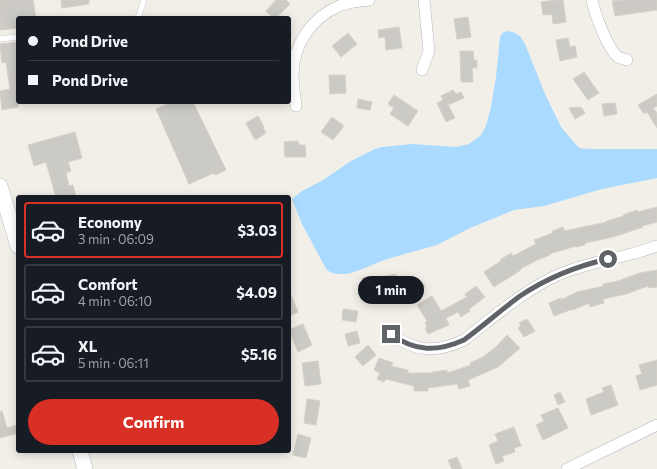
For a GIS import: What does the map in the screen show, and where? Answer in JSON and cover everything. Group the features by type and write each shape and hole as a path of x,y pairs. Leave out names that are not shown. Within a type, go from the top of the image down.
{"street":[{"path":"296,106 293,64 303,36 318,19 328,11 350,2 369,0"},
{"path":"422,70 429,51 424,0"},
{"path":"592,0 602,30 612,48 618,57 627,60"},
{"path":"0,186 16,239"},
{"path":"391,334 400,341 422,348 444,348 454,345 464,340 521,296 540,284 561,274 591,264 657,246"},
{"path":"567,469 657,425"},
{"path":"81,453 85,469"}],"lane":[{"path":"139,16 144,0"},
{"path":"0,39 16,37"}],"water":[{"path":"508,31 520,36 525,44 545,94 561,127 579,148 657,149 657,178 602,189 544,206 514,210 470,228 437,245 384,260 347,274 332,273 327,270 302,224 292,199 302,191 323,180 351,161 375,149 412,144 456,147 469,144 481,135 486,126 491,107 500,37 502,33"}],"building":[{"path":"0,0 33,0 36,16 16,16 16,28 0,30"},
{"path":"61,0 89,0 89,4 62,8"},
{"path":"276,0 286,0 290,4 278,16 271,16 266,11"},
{"path":"563,0 566,22 553,24 552,14 543,15 541,2"},
{"path":"657,0 657,10 615,16 612,1"},
{"path":"468,17 471,37 457,39 454,19"},
{"path":"399,27 402,48 386,50 385,37 379,38 378,30"},
{"path":"348,33 357,44 341,57 332,46"},
{"path":"568,38 570,47 575,46 577,57 560,61 556,40"},
{"path":"16,42 16,104 18,104 18,107 2,110 0,91 10,89 6,62 2,63 0,44"},
{"path":"460,51 473,51 474,60 477,60 477,68 472,68 473,82 461,82"},
{"path":"584,72 599,93 588,100 573,79"},
{"path":"329,75 345,75 346,93 330,94"},
{"path":"453,90 456,94 461,92 464,98 448,105 455,118 446,122 437,103 443,100 441,96"},
{"path":"657,94 657,106 653,108 657,113 657,128 647,112 644,114 638,105"},
{"path":"394,95 418,111 408,126 390,114 394,108 388,104"},
{"path":"358,99 372,102 370,110 357,108"},
{"path":"615,103 617,114 604,116 602,104"},
{"path":"167,104 194,104 226,170 215,175 214,173 189,184 156,109"},
{"path":"581,107 585,113 575,119 569,108"},
{"path":"258,116 266,133 255,140 246,123"},
{"path":"332,117 344,126 333,140 321,132"},
{"path":"75,132 82,158 68,162 71,171 66,173 69,186 73,185 76,195 55,195 46,162 34,166 28,145"},
{"path":"298,141 299,145 305,145 306,157 285,157 284,142"},
{"path":"657,207 657,222 613,237 585,243 585,245 576,246 549,254 550,255 520,269 521,270 494,287 484,272 511,253 513,256 536,244 534,240 553,233 552,231 563,227 564,231 607,222 637,210 638,212"},
{"path":"657,270 657,287 649,288 648,286 626,294 603,299 604,303 590,307 589,303 554,316 549,303 561,298 561,300 577,292 604,286 603,284 618,281 640,273"},
{"path":"396,274 399,288 375,292 376,294 364,298 359,283 363,282 362,278 370,276 371,279"},
{"path":"414,278 425,286 413,300 403,292"},
{"path":"476,286 485,297 461,317 458,312 446,318 449,325 428,334 425,328 427,327 425,322 427,321 417,305 432,296 441,311 467,297 465,294"},
{"path":"291,295 298,312 291,315"},
{"path":"343,309 358,311 356,322 342,320"},
{"path":"527,319 535,331 524,337 518,328 521,326 519,323"},
{"path":"303,324 312,345 298,352 291,335 291,329"},
{"path":"357,331 360,343 348,346 345,334"},
{"path":"507,335 520,348 498,367 468,380 470,386 459,389 457,384 428,388 428,391 414,391 414,386 386,379 384,382 377,379 380,373 374,370 379,358 393,363 391,366 408,370 408,373 433,373 447,370 447,373 471,365 470,363 483,357 496,347"},
{"path":"368,345 376,355 363,366 355,357"},
{"path":"657,360 657,385 640,390 636,376 642,374 639,365"},
{"path":"318,361 321,384 305,386 302,363"},
{"path":"611,385 618,405 591,415 586,399 604,392 602,388"},
{"path":"560,392 565,402 558,405 554,395"},
{"path":"307,399 320,401 316,425 304,423"},
{"path":"558,408 568,428 543,440 536,425 544,421 541,415"},
{"path":"2,411 7,428 16,425 16,434 0,438 0,412"},
{"path":"514,427 521,446 514,448 515,452 502,456 504,461 496,464 489,445 498,441 495,434"},
{"path":"298,434 311,438 306,458 293,455"},
{"path":"457,457 462,469 452,469 448,460"}],"route":[{"path":"391,334 400,341 422,348 444,348 454,345 464,340 521,296 540,284 579,267 608,259"}]}
